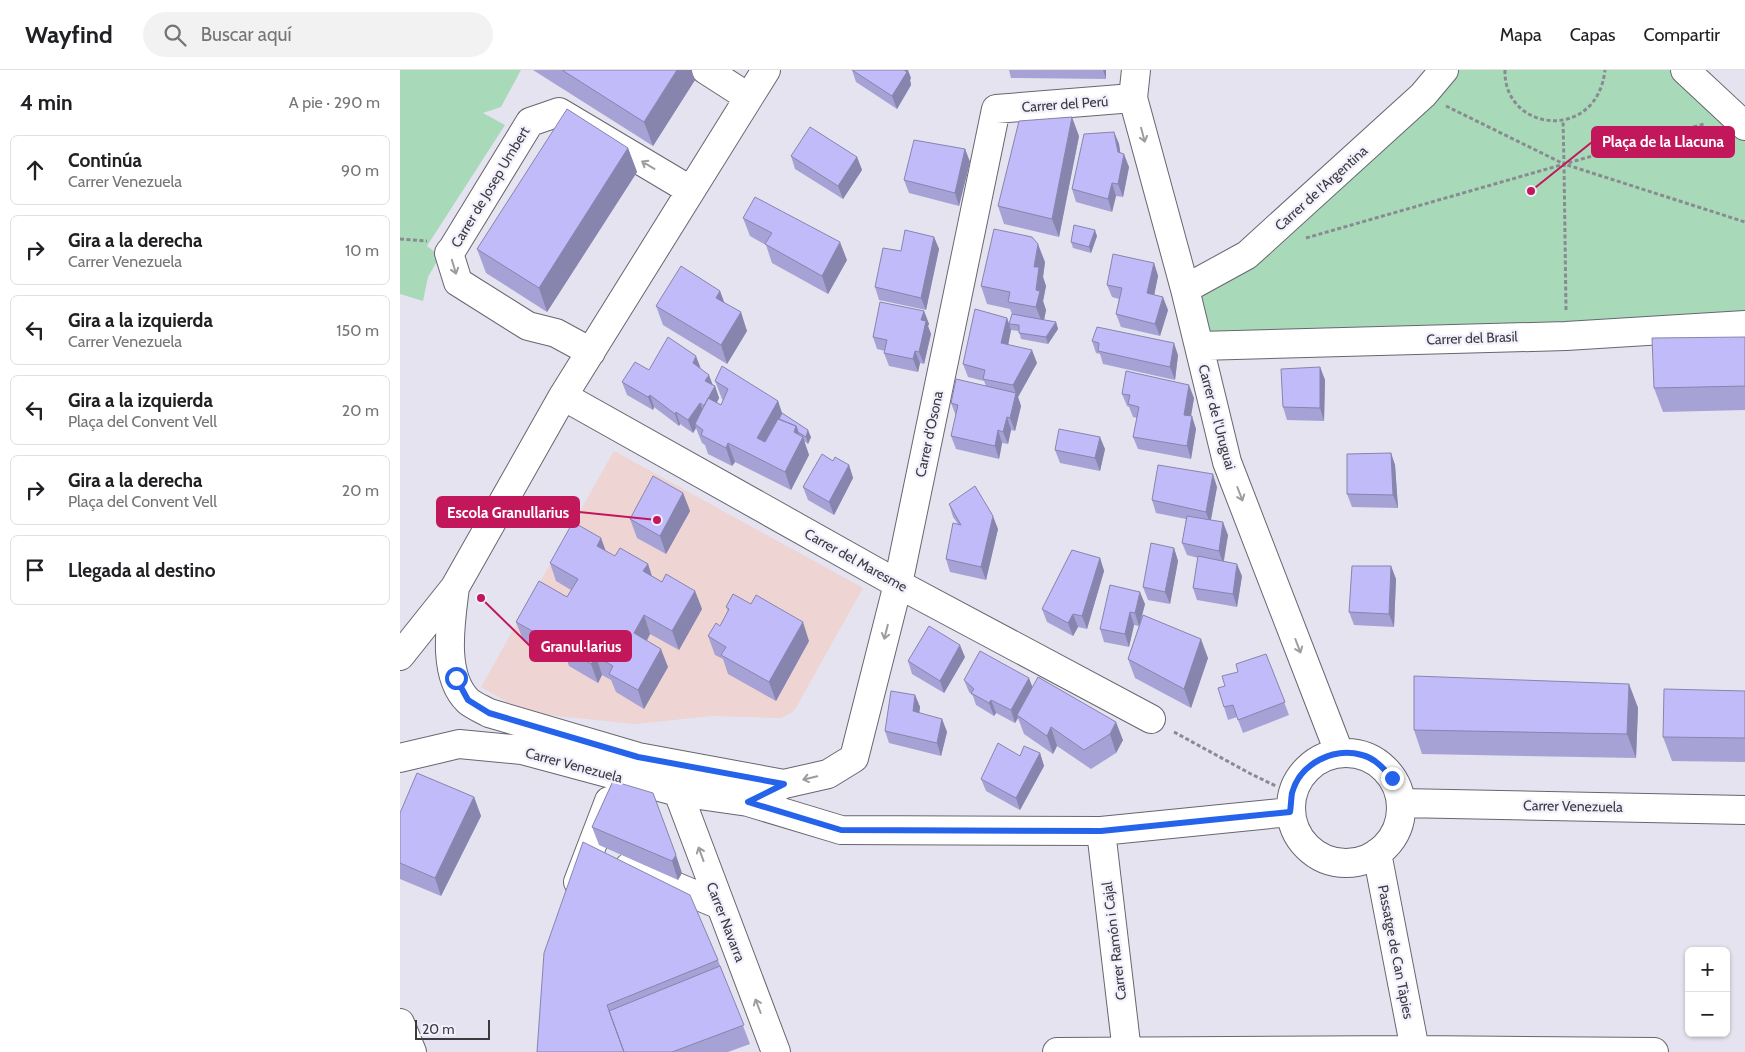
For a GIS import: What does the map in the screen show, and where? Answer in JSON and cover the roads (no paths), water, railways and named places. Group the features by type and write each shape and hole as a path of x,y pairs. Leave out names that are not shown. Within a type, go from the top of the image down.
{"street":[{"path":"706,70 748,97"},
{"path":"400,656 455,587 564,396 766,70"},
{"name":"Carrer de l'Uruguai","path":"1136,70 1133,98 1185,289 1227,462 1339,752"},
{"name":"Carrer de l'Argentina","path":"1185,289 1247,255 1423,95 1444,70"},
{"path":"1685,70 1739,121"},
{"name":"Carrer del Perú","path":"996,109 1133,98"},
{"name":"Carrer d'Osona","path":"854,758 898,584 996,109"},
{"name":"Carrer de Josep Umbert","path":"591,352 556,333 528,326 458,282 450,253 530,122 559,112 690,190"},
{"path":"496,286 538,313 556,333"},
{"name":"Carrer del Brasil","path":"1199,346 1566,336 1745,325"},
{"name":"Carrer del Maresme","path":"564,396 898,584 1151,719"},
{"name":"Carrer Venezuela","path":"455,587 450,633 450,657 456,678 468,700 489,713 638,757 784,784"},
{"name":"Carrer Venezuela","path":"400,758 459,744 522,750 678,792 748,802 841,830 1101,831 1291,802"},
{"path":"1339,752 1363,755 1378,763 1392,778 1401,803 1399,823 1389,842 1377,853 1363,860 1347,863 1330,861 1311,851 1299,837 1291,802 1300,776 1314,762 1339,752"},
{"name":"Carrer Venezuela","path":"748,802 784,784 828,774 854,758"},
{"path":"570,906 618,776"},
{"name":"Carrer Navarra","path":"678,792 776,1052"},
{"name":"Carrer Venezuela","path":"1401,803 1745,810"},
{"name":"Carrer Ramón i Cajal","path":"1101,831 1127,1051"},
{"path":"589,851 720,905"},
{"name":"Passatge de Can Tàpies","path":"1377,853 1415,1050"},
{"path":"400,1023 412,1052"},
{"path":"1057,1052 1415,1050 1654,1052"}],"place":[{"name":"Plaça de la Llacuna","path":"1531,191"},
{"name":"Escola Granullarius","path":"657,520"},
{"name":"Granul·larius","path":"481,598"}]}
